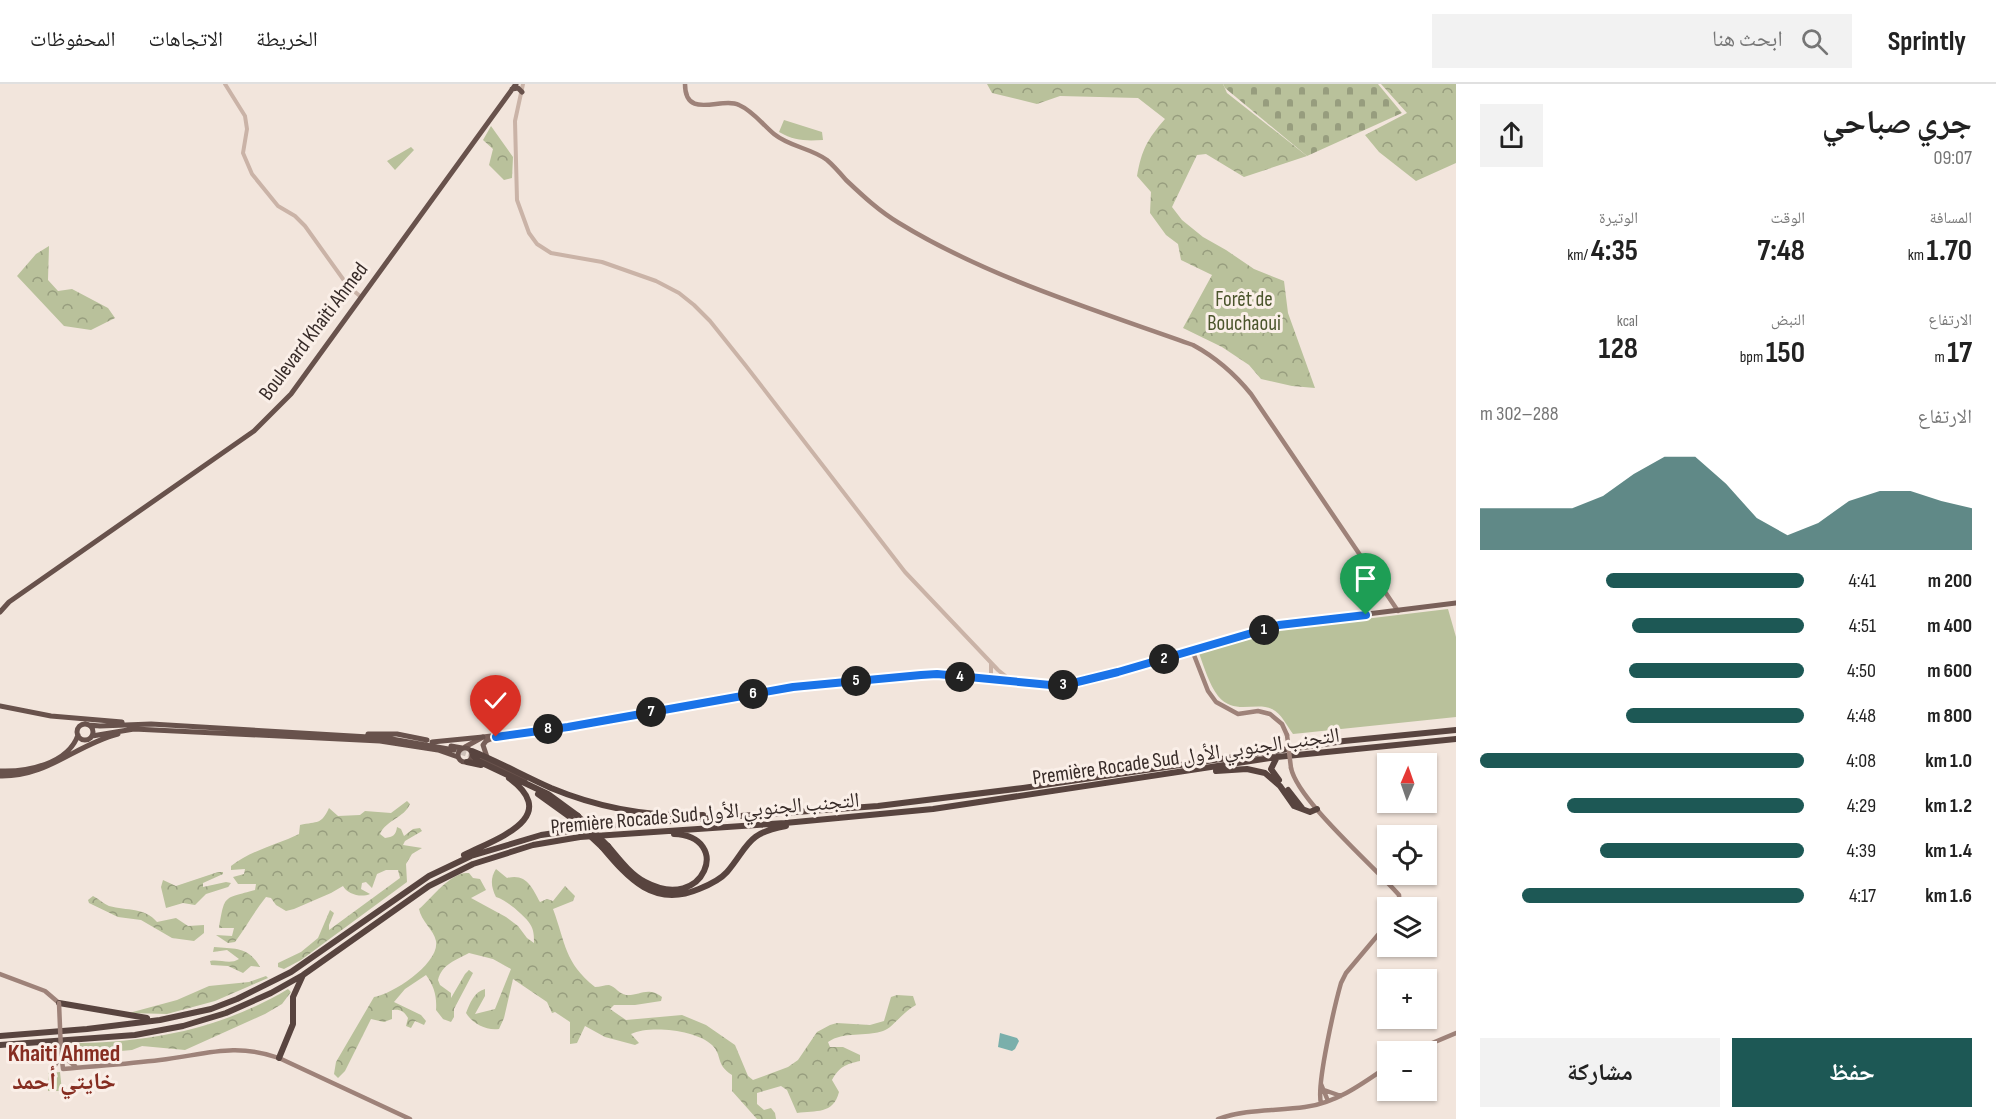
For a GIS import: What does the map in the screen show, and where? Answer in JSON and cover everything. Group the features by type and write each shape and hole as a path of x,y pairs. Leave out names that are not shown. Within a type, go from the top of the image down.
{"highway":[{"name":"Boulevard Khaiti Ahmed","path":"0,612 9,602 254,431 291,394 514,86"},
{"path":"514,86 522,92"},
{"path":"2,705 65,717 394,739 454,750"},
{"path":"65,717 82,725 151,724"},
{"path":"0,773 23,770 50,762 73,746 78,735 77,730 82,725"},
{"path":"59,762 89,737 93,731 89,725"},
{"path":"78,735 89,737 116,731 141,730 386,742 438,750 458,757 462,762 482,766 509,778 550,801 605,847 636,877 645,882 664,889 689,887 698,882 705,870 705,851 691,836 613,834"},
{"path":"0,773 28,774 59,762 101,739 141,730"},
{"name":"Première Rocade Sud التجنب الجنوبي الأول","path":"0,1036 160,1020 220,1006 291,972 429,876 484,851 561,831 878,806 978,794 1344,741 1456,730"},
{"path":"345,736 390,734 463,748 557,800 578,816 623,872 646,888 666,895 693,892 717,881 726,874 746,844 756,835 779,827 841,818"},
{"path":"432,741 483,737"},
{"name":"Première Rocade Sud التجنب الجنوبي الأول","path":"0,1045 135,1035 183,1026 226,1013 303,975 429,886 465,868 533,845 613,834 841,818 933,809 1277,758 1456,739"},
{"path":"458,757 458,753 463,748"},
{"path":"467,762 474,754"},
{"path":"474,754 487,757 542,784 582,799"},
{"path":"474,754 478,761 557,800"},
{"path":"1277,758 1271,766 1272,772 1302,809"},
{"path":"1201,770 1257,770 1276,781 1294,806 1310,812 1317,809"},
{"path":"517,776 582,799 628,810 676,816 821,809"},
{"path":"429,876 455,859 512,831 524,821 529,805 526,794 509,778"},
{"path":"279,1058 293,1024 294,993 303,975"},
{"path":"284,985 292,987 294,993"},
{"path":"59,1003 160,1020"}],"main road":[{"path":"685,84 685,90 693,102 705,106 729,103 740,105 775,135 827,160 882,212 945,249 982,266 1193,345 1221,362 1237,376 1251,394 1398,611"},
{"path":"463,748 483,737 568,727 793,687 937,674 1061,686 1279,625 1456,603"},
{"path":"1192,650 1208,691 1216,702 1238,714 1258,711 1270,714 1282,724 1287,735 1295,781 1317,809 1399,897"},
{"path":"474,754 475,743 478,740 519,733"},
{"path":"487,757 483,750 484,744 496,737"},
{"path":"1321,1103 1321,1084 1341,983 1346,973 1377,936"},
{"path":"0,974 45,991 59,1003 63,1068 161,1060 232,1049 279,1058 410,1119"},
{"path":"1437,1041 1456,1033"},
{"path":"61,1053 78,1067"},
{"path":"53,1069 61,1053"},
{"path":"1218,1119 1252,1111 1314,1105 1328,1101 1341,1096 1377,1073"},
{"path":"1322,1091 1341,1096"},
{"path":"1322,1091 1328,1101"},
{"path":"1314,1105 1322,1091"}],"street":[{"path":"225,84 245,116 247,129 243,153 252,174 278,206 295,216 305,226 348,286 361,297"},
{"path":"524,84 515,121 517,200 529,232 537,244 551,253 602,262 656,280 679,293 710,321 905,572 991,662 1015,683"},
{"path":"991,662 991,680"}],"green space":[{"name":"Forêt de Bouchaoui","path":"987,84 1223,84 1227,93 1307,156 1244,177 1206,154 1197,155 1172,207 1182,220 1203,237 1254,269 1284,281 1288,313 1315,388 1292,386 1261,379 1249,365 1222,347 1183,328 1212,275 1181,260 1178,244 1166,235 1150,213 1151,192 1137,176 1146,145 1165,119 1138,98 1060,96 1037,104 992,93"},
{"path":"1223,84 1378,84 1402,113 1307,156"},
{"path":"1381,84 1456,84 1456,163 1416,181 1379,152 1365,135 1407,113"},
{"path":"784,120 822,132 823,140 801,140 779,132"},
{"path":"491,126 513,157 512,178 504,180 489,165 493,149 483,140"},
{"path":"411,147 414,150 395,170 387,161"},
{"path":"49,246 48,280 58,291 72,289 108,308 115,318 91,330 64,326 17,276 36,254"},
{"path":"1448,609 1456,637 1456,717 1293,734 1272,709 1259,706 1238,707 1225,702 1218,696 1199,653 1281,629"},
{"path":"407,801 410,804 407,809 386,825 380,834 385,838 392,836 397,827 401,829 404,836 413,829 420,828 422,831 405,841 403,845 422,848 412,854 406,864 407,882 301,960 284,969 278,967 278,963 301,952 318,938 330,910 334,913 329,930 400,878 398,870 386,870 377,874 372,888 366,882 362,883 361,889 370,894 366,895 351,893 343,886 286,911 276,905 271,898 266,897 235,942 228,943 216,935 232,936 234,928 219,928 227,900 255,890 256,884 238,884 233,877 244,874 245,869 231,870 231,866 239,860 299,834 300,825 321,820 329,808 338,816 360,815 365,811 391,813"},
{"path":"496,869 507,878 514,877 528,882 540,902 547,899 553,901 565,886 575,896 573,901 553,909 567,952 577,969 595,987 609,985 626,995 652,992 662,997 661,1001 614,1005 610,1009 626,1020 682,1015 706,1025 735,1045 748,1076 753,1080 788,1067 798,1060 817,1032 830,1025 837,1023 870,1025 884,1021 891,997 897,995 913,996 916,1005 883,1031 841,1036 828,1042 830,1047 843,1047 860,1055 860,1061 843,1067 832,1080 839,1092 833,1105 823,1110 797,1113 787,1090 781,1086 757,1093 757,1104 764,1110 771,1108 776,1119 757,1119 732,1091 732,1075 721,1064 715,1049 705,1040 695,1036 673,1030 639,1031 631,1034 639,1043 635,1045 605,1037 585,1026 577,1043 570,1044 570,1022 555,1012 552,1013 547,1002 513,979 504,1018 499,1029 480,1026 466,1013 471,1002 475,995 485,989 485,996 475,1014 495,1009 511,969 493,959 469,953 446,966 438,980 440,985 451,993 451,998 465,974 469,970 473,973 454,1009 451,1022 443,1019 436,1010 434,991 426,975 405,989 394,1002 421,1015 426,1021 424,1025 415,1021 411,1028 406,1026 408,1018 403,1012 397,1010 392,1010 392,1019 384,1022 371,1019 345,1071 338,1078 334,1074 336,1062 374,997 403,984 431,959 436,941 419,909 455,876 469,873 473,878 480,879 486,890 471,898 506,917 534,943 533,931 527,921 509,904 496,897 492,883"},
{"path":"223,872 223,874 203,883 203,887 231,883 228,887 206,894 195,905 183,903 166,908 161,887 163,880 176,886"},
{"path":"93,896 109,906 147,914 157,922 176,918 188,926 204,925 204,933 194,941 172,938 141,920 118,917 89,903 88,900"},
{"path":"214,947 246,952 260,967 251,966 243,973 228,966 211,965 210,961 232,962 239,959 227,950 213,952"},
{"path":"266,976 268,978 215,1001 167,1014 129,1013 177,1000 209,986 249,982"},
{"path":"288,989 291,992 282,1004 185,1050 142,1046 132,1050 64,1056 64,1043 123,1041 180,1032 235,1015"},
{"path":"119,1052 119,1060 99,1062 99,1053"},
{"path":"60,1072 62,1091 48,1091 48,1073"}],"water":[{"path":"1000,1033 1017,1038 1019,1041 1015,1049 1012,1051 998,1047"}],"tunnel":[{"path":"454,750 475,757"}],"district":[{"name":"Khaiti Ahmed خايتي أحمد","path":"64,1067"}],"route":[{"path":"496,737 568,727 793,687 921,675 937,674 1000,682 1061,686 1118,672 1279,625 1366,615"}]}
